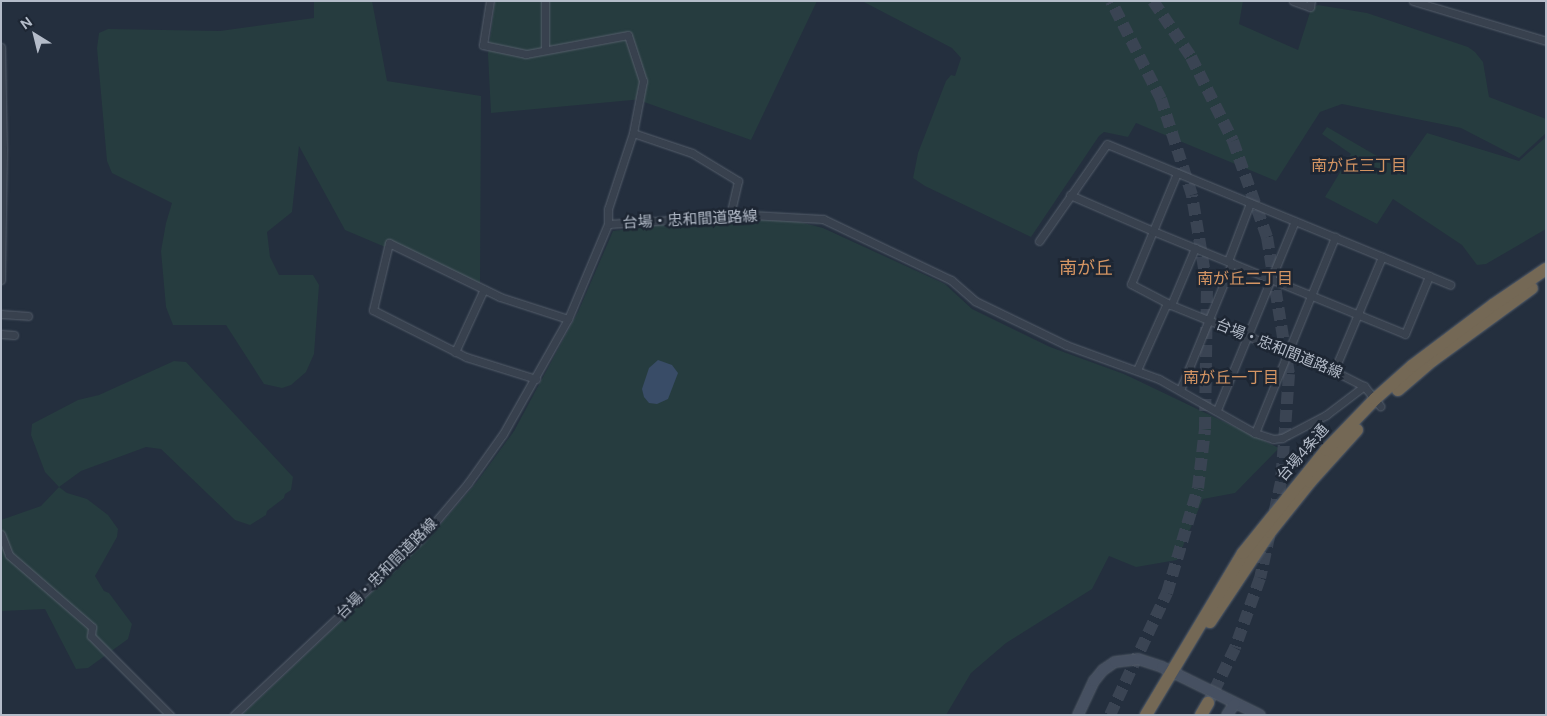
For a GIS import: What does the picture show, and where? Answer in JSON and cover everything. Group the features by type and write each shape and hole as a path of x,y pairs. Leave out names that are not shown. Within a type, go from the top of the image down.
{"highway":[{"name":"台場4条通","path":"1146,715 1175,673 1243,553 1326,450 1426,354 1492,304 1546,269"},
{"name":"台場4条通","path":"1377,403 1433,360 1546,279"},
{"name":"台場4条通","path":"1156,715 1175,673"},
{"path":"1201,715 1208,704"}],"street":[{"path":"490,1 483,45 526,54 628,35 643,81 633,133 608,209 608,224"},
{"path":"545,1 545,50"},
{"path":"1293,1 1310,7 1312,1"},
{"path":"1413,1 1546,41"},
{"path":"1,47 3,139 1,280"},
{"path":"633,133 692,153 738,181 730,216"},
{"path":"1039,240 1107,144 1450,285"},
{"path":"1153,232 1177,173"},
{"path":"1070,195 1153,232 1405,334 1429,276"},
{"path":"1180,390 1209,320 1250,203"},
{"name":"台場・忠和間道路線","path":"234,715 420,540 468,483 503,434 536,379 568,319 608,224 752,215 823,219 951,280 975,301 1066,345 1136,370 1180,390 1255,433 1273,440 1282,438 1326,415 1364,386"},
{"path":"1217,410 1294,221"},
{"name":"台場・忠和間道路線","path":"1153,232 1131,284 1168,304 1334,371 1364,386 1377,403"},
{"path":"1255,433 1335,238"},
{"path":"536,379 455,352 373,310 389,243 500,297 568,319"},
{"path":"1136,370 1194,248"},
{"path":"1334,371 1382,257"},
{"path":"455,352 484,289"},
{"path":"1,314 28,316"},
{"path":"1,334 14,335"},
{"path":"1,534 9,555 92,627 92,636 170,715"},
{"path":"1078,715 1094,681 1103,670 1115,662 1138,659 1148,661 1175,673 1260,715"},
{"path":"1227,715 1235,703"}],"green space":[{"path":"314,1 372,1 387,81 481,96 480,287 389,243 385,247 345,230 299,146 292,212 267,232 270,257 279,275 313,275 319,285 314,354 306,372 291,385 282,388 264,384 226,325 173,325 166,307 161,251 172,203 112,173 107,161 97,48 99,33 108,29 220,31 314,18"},
{"path":"495,1 817,1 751,140 644,102 643,99 491,113 488,54"},
{"path":"862,1 1243,1 1239,24 1298,50 1311,9 1318,5 1367,13 1468,47 1483,62 1489,97 1546,119 1546,133 1519,158 1461,128 1342,104 1320,112 1276,181 1136,123 1128,137 1104,132 1099,136 1031,237 925,186 913,178 918,153 946,81 951,75 955,76 961,58 952,48"},
{"path":"1327,127 1401,170 1427,133 1519,161 1546,137 1546,229 1486,264 1477,265 1462,245 1393,199 1377,224 1325,197 1351,154 1322,134"},
{"path":"711,218 796,221 823,228 945,284 972,309 1050,347 1124,374 1279,448 1235,493 1203,499 1177,560 1136,567 1109,556 1092,589 1006,643 971,673 946,715 242,715 428,539 476,483 514,431 578,312 613,231"},
{"path":"174,361 186,362 293,477 291,490 285,494 284,498 267,511 266,515 250,525 235,520 161,449 146,447 81,471 59,487 45,472 31,435 32,424 78,400 99,395"},
{"path":"59,487 67,493 87,499 108,515 118,529 117,537 95,576 104,591 109,593 132,624 128,639 88,668 76,669 45,609 1,611 1,520 41,506"}],"water":[{"path":"658,360 672,365 678,373 668,399 657,404 649,403 644,397 642,389 649,368"}],"tunnel":[{"path":"1110,715 1167,593 1198,488 1205,429 1207,286 1192,195 1161,99 1111,1"},
{"path":"1153,1 1191,57 1233,141 1267,237 1289,374 1281,482 1260,578 1235,648 1208,703"}],"district":[{"name":"南が丘三丁目","path":"1359,166"},
{"name":"南が丘","path":"1086,268"},
{"name":"南が丘二丁目","path":"1245,279"},
{"name":"南が丘一丁目","path":"1231,378"}]}
